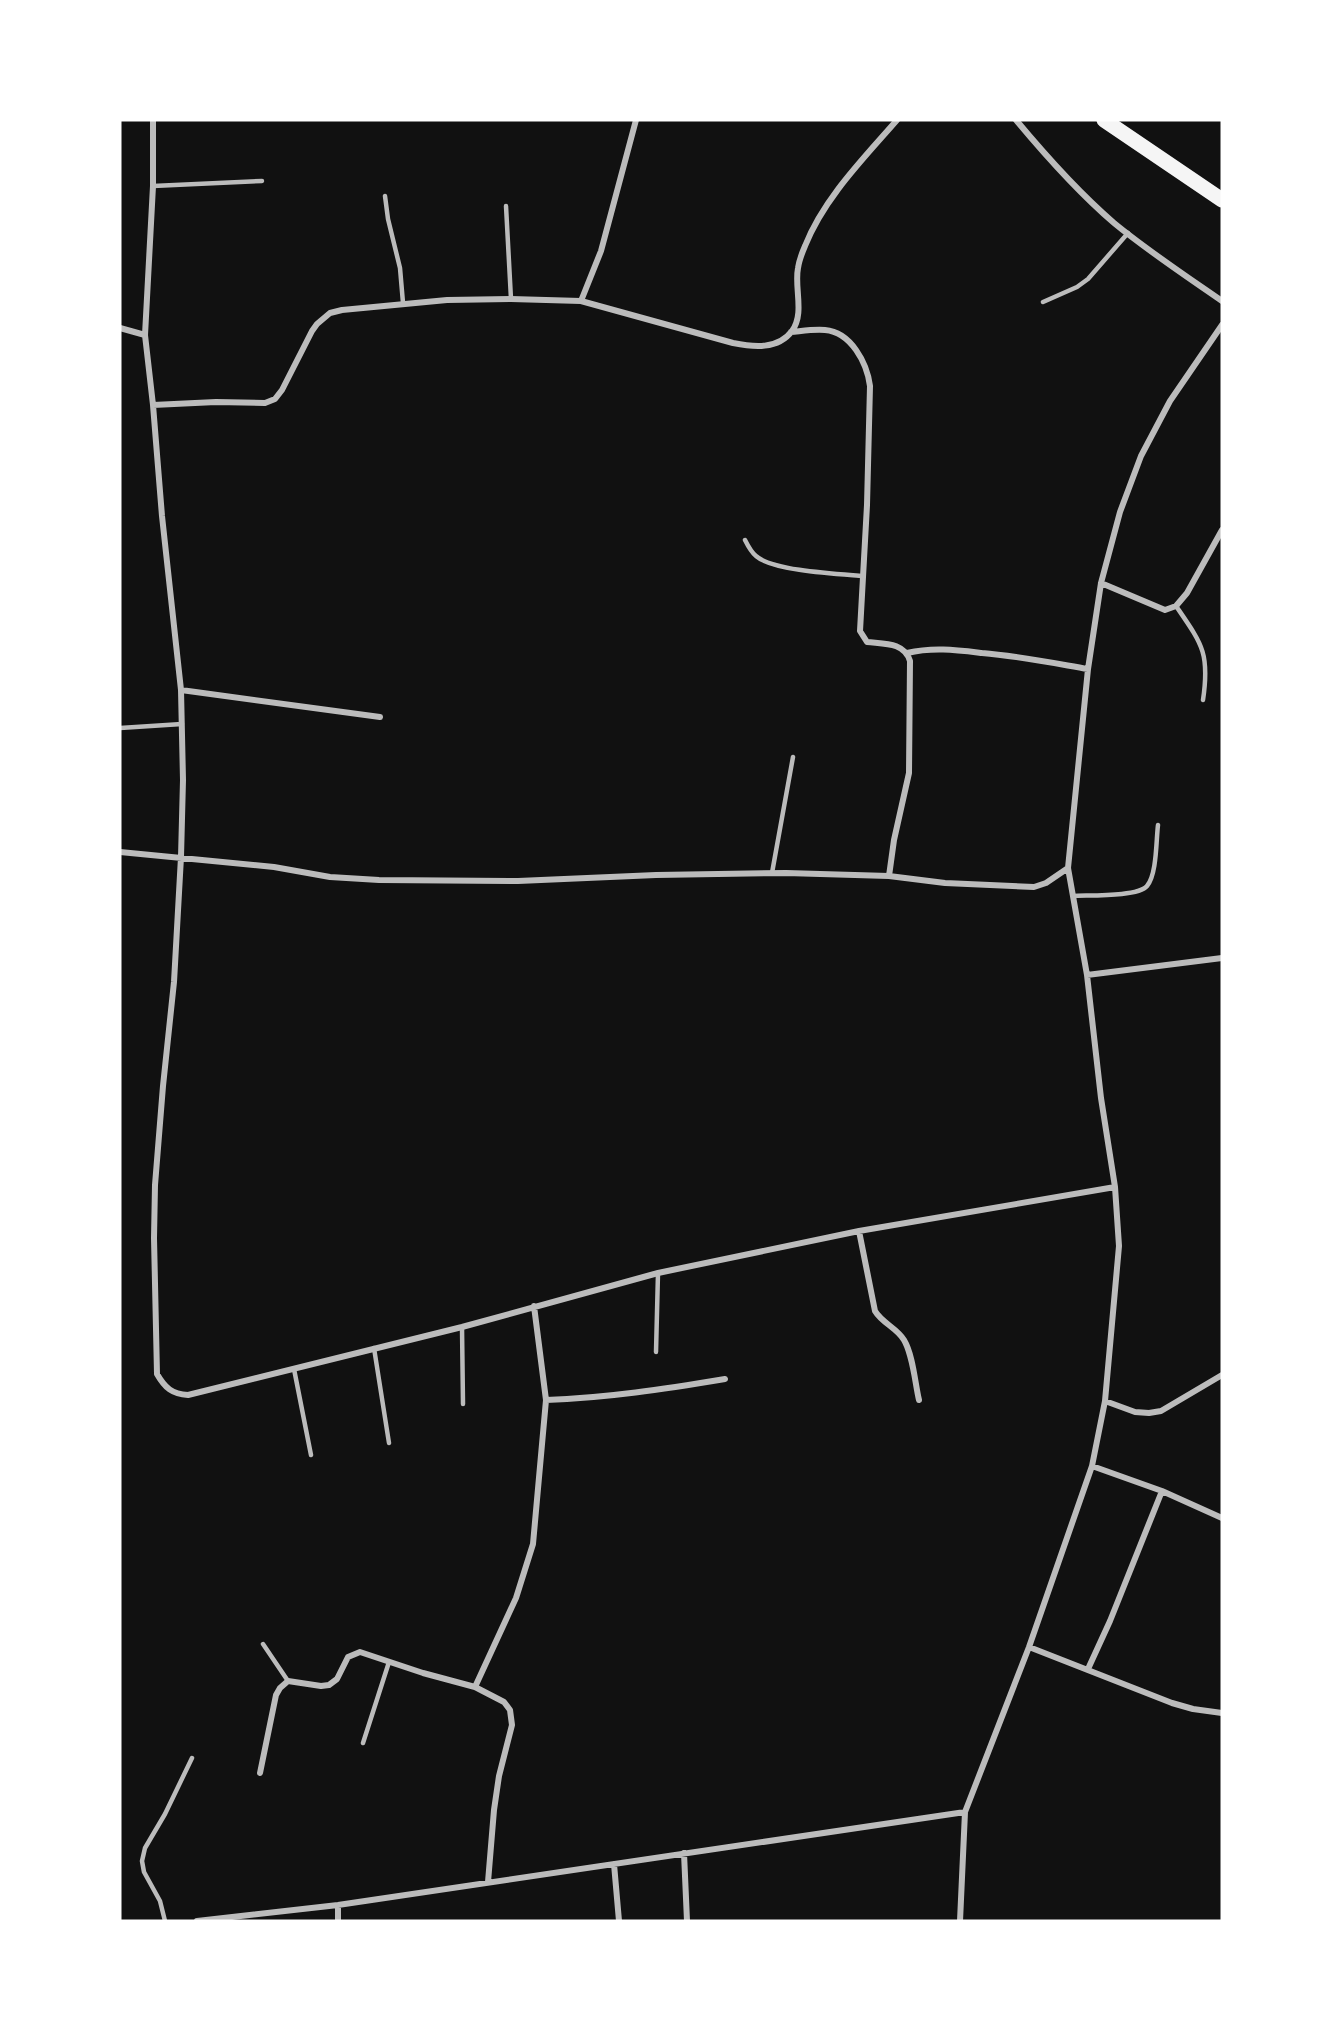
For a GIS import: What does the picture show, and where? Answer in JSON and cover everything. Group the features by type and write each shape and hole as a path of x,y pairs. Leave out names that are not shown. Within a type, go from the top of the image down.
{"main road":[{"path":"1104,120 1222,200"}],"street":[{"path":"153,120 153,186 145,335 181,690 182,724 181,857 174,982 162,1086 155,1185 157,1374 163,1385 177,1394 188,1395 462,1327 658,1273 859,1231 1115,1187"},
{"path":"582,302 601,251 636,120"},
{"path":"153,405 216,402 266,403 275,399 282,390 312,331 330,313 403,303 512,299 582,302 733,343 767,346 791,332 797,320 798,269 805,245 818,220 836,193 897,120"},
{"path":"1016,120 1072,183 1128,233 1222,301"},
{"path":"960,1921 965,1812 1029,1647 1092,1466 1105,1401 1118,1257 1115,1187 1101,1098 1087,975 1068,868 1088,669 1101,583 1120,512 1141,456 1170,401 1222,325"},
{"path":"120,327 145,335"},
{"path":"791,332 826,330 838,334 857,351 868,372 870,410 860,631 867,642 901,647 908,653 910,661 909,773 894,840 890,876"},
{"path":"1101,583 1165,610 1176,606 1187,594 1222,530"},
{"path":"908,653 938,648 999,654 1088,669"},
{"path":"181,690 380,717"},
{"path":"120,852 274,867 330,877 379,880 518,880 772,873 890,876 945,883 1035,887 1046,883 1068,868"},
{"path":"1087,975 1222,958"},
{"path":"859,1231 875,1311 879,1318 897,1331 905,1341 919,1400"},
{"path":"475,1687 516,1598 529,1563 536,1521 546,1401 534,1306"},
{"path":"1105,1401 1135,1412 1161,1411 1222,1375"},
{"path":"546,1401 662,1390 725,1379"},
{"path":"1092,1466 1162,1491 1222,1518"},
{"path":"1088,1669 1110,1621 1162,1491"},
{"path":"1029,1647 1172,1703 1222,1713"},
{"path":"260,1773 276,1695 280,1688 288,1681 329,1685 337,1679 348,1657 357,1653 368,1654 475,1687 504,1702 510,1710 512,1719 499,1776 488,1882"},
{"path":"196,1921 338,1905 965,1812"},
{"path":"684,1853 687,1921"},
{"path":"614,1864 619,1921"},
{"path":"338,1905 338,1921"}],"lane":[{"path":"153,186 262,181"},
{"path":"385,196 400,268 403,303"},
{"path":"506,206 512,299"},
{"path":"1043,302 1077,287 1088,279 1128,233"},
{"path":"745,540 757,557 779,566 813,572 863,576"},
{"path":"1176,606 1198,638 1204,658 1206,674 1203,700"},
{"path":"120,728 182,724"},
{"path":"772,873 793,757"},
{"path":"1073,896 1143,890 1149,884 1153,870 1158,825"},
{"path":"656,1352 658,1273"},
{"path":"462,1327 463,1404"},
{"path":"374,1348 389,1443"},
{"path":"294,1369 311,1455"},
{"path":"263,1644 288,1681"},
{"path":"363,1743 389,1662"},
{"path":"165,1921 160,1901 144,1872 142,1861 146,1848 192,1758"}]}
